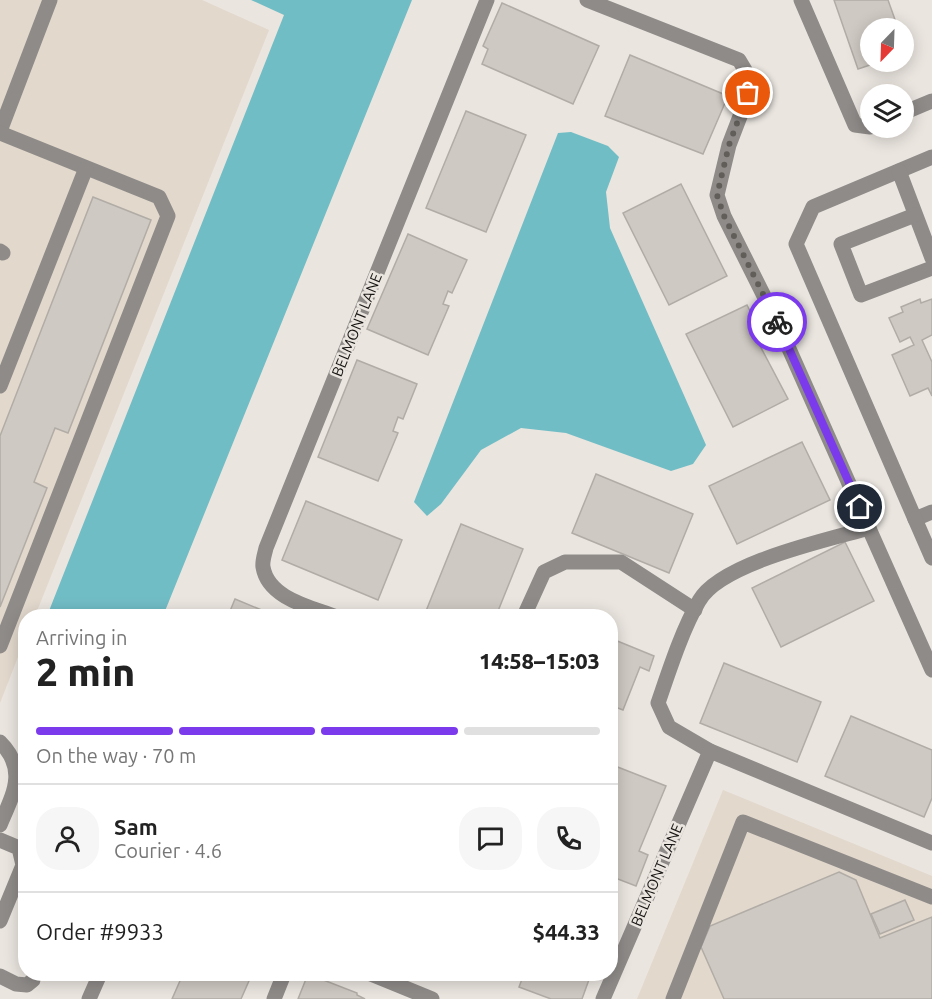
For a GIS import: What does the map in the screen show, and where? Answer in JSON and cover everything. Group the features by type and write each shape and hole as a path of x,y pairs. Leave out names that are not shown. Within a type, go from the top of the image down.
{"street":[{"path":"0,646 168,216 159,197 0,132 51,0"},
{"name":"BELMONT LANE","path":"317,609 280,594 263,567 266,548 487,0"},
{"path":"587,0 739,60 748,75 748,93 729,145 717,195 724,216 778,324 932,670"},
{"path":"801,0 855,125 860,126"},
{"path":"914,108 932,101"},
{"path":"932,157 813,207 796,244 932,558"},
{"path":"0,386 86,168"},
{"path":"899,171 932,258"},
{"path":"915,215 841,244 861,295 932,268"},
{"path":"915,519 932,512"},
{"path":"869,528 787,551 718,580 699,600 658,703 669,727 710,751 932,843"},
{"path":"527,609 544,572 565,562 621,562 695,610"},
{"path":"0,742 12,754 18,784"},
{"name":"BELMONT LANE","path":"618,964 710,751"},
{"path":"0,825 18,799"},
{"path":"673,999 743,822 932,897"},
{"path":"0,840 18,848"},
{"path":"0,921 18,877"},
{"path":"0,976 16,984 27,985 32,981"},
{"path":"89,999 97,981"},
{"path":"274,999 282,981"},
{"path":"391,981 432,999"},
{"name":"BELMONT LANE","path":"603,999 611,981"}],"shaded area":[{"path":"0,0 202,0 269,30 38,609 18,609 18,657 0,703"},
{"path":"723,790 932,876 932,999 637,999"}],"water":[{"path":"251,0 412,0 166,609 50,609 284,15"},
{"path":"571,132 608,146 619,157 606,192 610,228 706,445 693,464 671,471 566,433 521,428 481,450 441,504 427,516 414,502 558,133"}],"building":[{"path":"834,0 888,0 894,18 860,18 860,68 858,69"},
{"path":"502,3 599,46 573,104 482,64 488,49 483,46"},
{"path":"630,55 728,96 703,154 605,116"},
{"path":"466,111 526,135 486,232 426,208"},
{"path":"681,184 727,276 669,305 623,213"},
{"path":"93,197 151,220 68,433 55,428 34,482 47,488 0,607 0,436"},
{"path":"408,234 467,260 452,293 448,291 443,304 449,306 428,355 367,329"},
{"path":"920,299 921,303 932,299 932,335 922,340 932,362 932,396 928,388 910,396 892,355 914,345 910,337 900,342 889,318 903,312 901,307"},
{"path":"747,305 764,339 758,342 788,399 733,427 686,334"},
{"path":"357,360 417,384 403,419 398,417 393,431 398,433 378,481 318,457"},
{"path":"802,442 830,500 737,544 709,486"},
{"path":"596,474 693,514 669,573 572,533"},
{"path":"306,501 402,540 378,600 282,560"},
{"path":"461,524 523,549 499,609 427,609"},
{"path":"845,542 874,601 781,647 752,588"},
{"path":"235,599 259,609 231,609"},
{"path":"618,641 654,656 649,671 640,667 623,710 618,708"},
{"path":"724,663 821,702 797,762 700,723"},
{"path":"851,716 932,750 932,798 924,817 825,776"},
{"path":"618,767 666,786 639,851 648,855 636,886 618,879"},
{"path":"839,872 856,880 880,938 932,917 932,999 724,999 701,947 710,926"},
{"path":"905,900 914,920 880,934 871,914"},
{"path":"180,981 249,981 241,999 172,999"},
{"path":"305,981 326,981 357,993 365,999 298,999"},
{"path":"521,981 588,981 582,999 551,999 519,987"}],"way so far":[{"path":"748,93 729,145 717,195 724,216 777,322"}],"route":[{"path":"777,322 860,507"}]}
